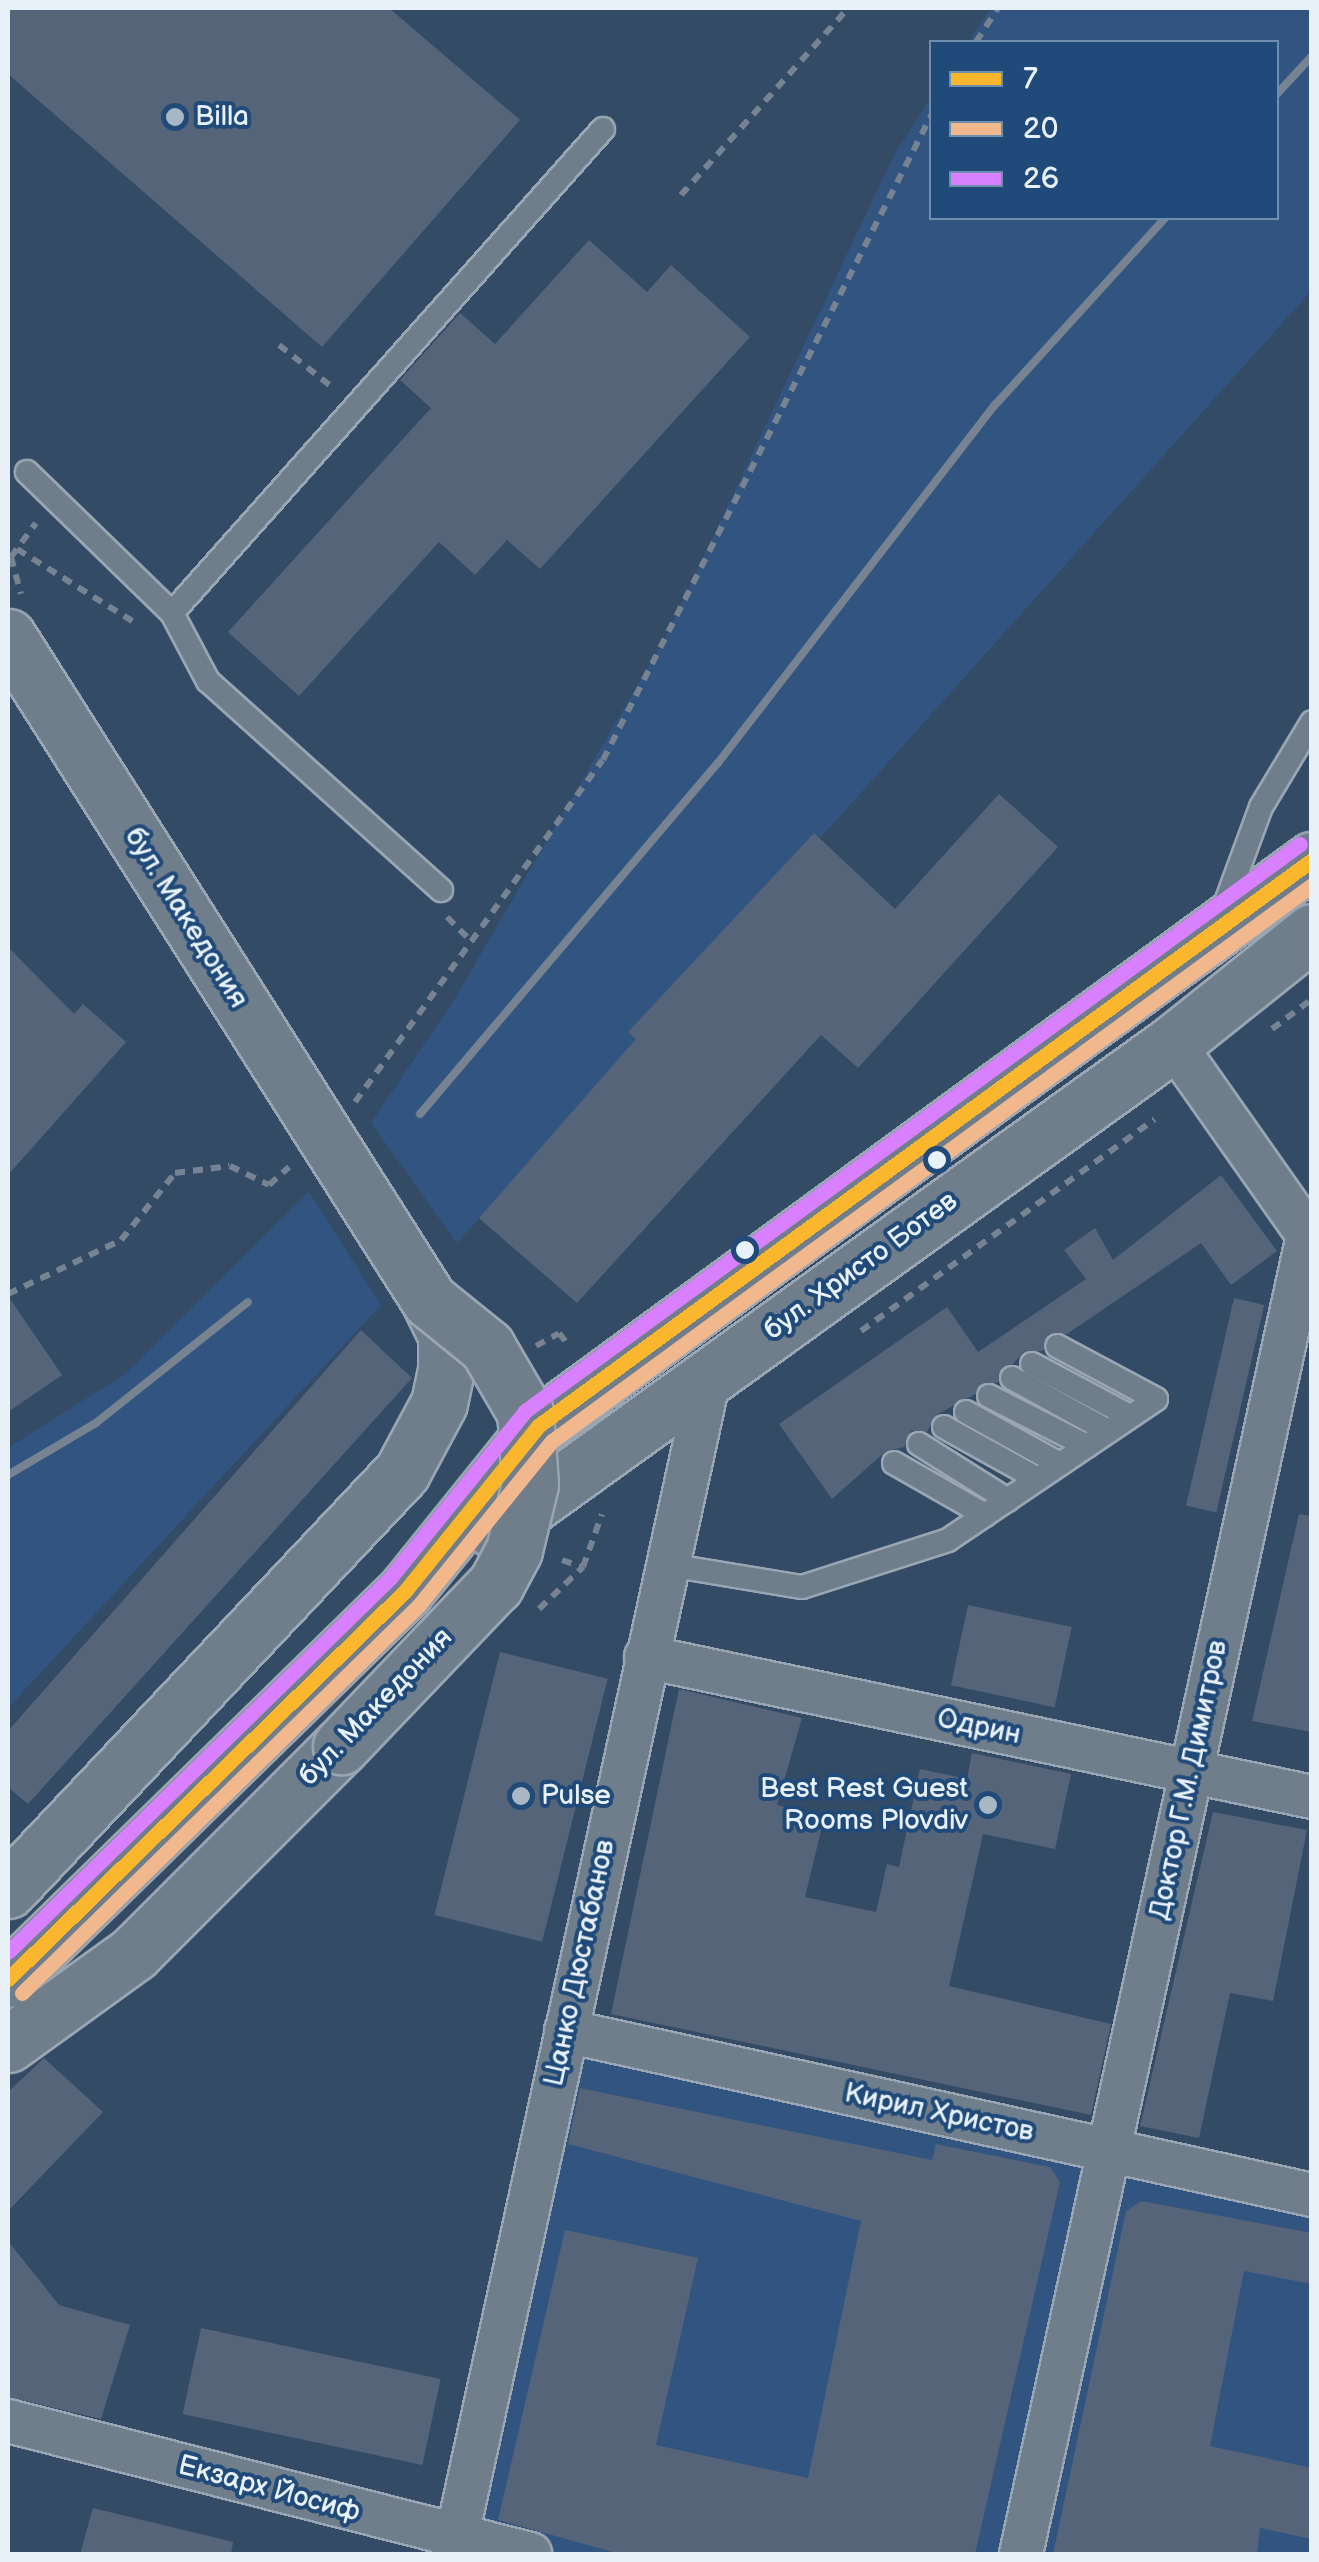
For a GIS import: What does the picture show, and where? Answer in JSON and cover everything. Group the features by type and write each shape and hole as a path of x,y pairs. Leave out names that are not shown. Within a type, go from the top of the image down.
{"main road":[{"name":"бул. Македония","path":"8,637 429,1300 446,1335 446,1370 422,1440 402,1472 230,1650 8,1890"},
{"name":"бул. Христо Ботев","path":"8,1979 405,1590 538,1426 1312,860"},
{"name":"бул. Христо Ботев","path":"405,1590 588,1470 710,1373 1173,1043 1312,932"},
{"name":"бул. Македония","path":"8,2044 134,1954 495,1584 525,1520 532,1452 513,1383 487,1347 429,1300"}],"street":[{"name":"Доктор Г.М. Димитров","path":"1021,2554 1308,1235 1173,1043"},
{"name":"Цанко Дюстабанов","path":"455,2546 710,1373"},
{"name":"Одрин","path":"646,1657 1312,1797"},
{"name":"Кирил Христов","path":"566,2031 1312,2195"},
{"name":"Екзарх Йосиф","path":"8,2421 455,2546 530,2554"}],"lane":[{"path":"172,612 351,403 603,129"},
{"path":"27,472 172,612 181,639 208,681 441,890"},
{"path":"1216,927 1261,807 1312,722"},
{"path":"669,1566 802,1587 881,1567 985,1515 1156,1398 1057,1346"},
{"path":"1032,1364 1130,1416"},
{"path":"1012,1378 1108,1431"},
{"path":"989,1396 1087,1446"},
{"path":"966,1412 1060,1464"},
{"path":"944,1426 1038,1479"},
{"path":"919,1444 1008,1500"},
{"path":"894,1463 985,1515"}],"path":[{"path":"680,195 848,8"},
{"path":"977,40 998,8"},
{"path":"346,1111 603,760 929,120"},
{"path":"279,345 351,403"},
{"path":"11,557 36,523"},
{"path":"17,548 138,624 181,639"},
{"path":"8,1294 121,1240 175,1173 230,1166 269,1185 301,1156"},
{"path":"532,1348 559,1333"},
{"path":"562,1560 583,1567 600,1515"}],"shaded area":[{"path":"991,8 1311,8 1311,291 457,1243 371,1123 454,1000 665,638 894,155 929,101 929,220 1279,220 1279,40 969,40"},
{"path":"309,1192 381,1305 8,1708 8,1448 125,1374"},
{"path":"566,2031 1311,2195 1311,2554 530,2554 457,2538"}],"building":[{"path":"8,8 389,8 520,120 322,347 8,74"},
{"path":"589,240 647,292 671,265 750,337 540,569 507,540 475,575 439,542 299,696 228,632 431,408 400,380 460,313 495,344"},
{"path":"999,794 1058,847 858,1068 821,1035 577,1303 479,1218 636,1039 628,1032 814,833 895,909"},
{"path":"8,947 74,1014 83,1004 126,1042 8,1175"},
{"path":"1221,1175 1277,1251 1231,1285 1201,1243 1067,1334 1048,1334 1043,1351 1023,1352 998,1382 936,1415 927,1432 911,1431 905,1447 886,1451 832,1499 779,1424 947,1307 978,1352 1086,1279 1064,1250 1095,1228 1113,1260"},
{"path":"8,1296 62,1375 8,1412"},
{"path":"1234,1298 1264,1305 1216,1513 1186,1506"},
{"path":"361,1330 412,1378 28,1804 8,1787 8,1731"},
{"path":"1299,1514 1312,1516 1312,1732 1252,1721"},
{"path":"968,1605 1072,1627 1055,1707 951,1685"},
{"name":"Pulse","path":"500,1652 608,1679 542,1942 434,1915"},
{"path":"679,1689 802,1718 777,1805 824,1818 805,1897 876,1912 887,1864 899,1867 920,1769 967,1779 972,1753 1071,1774 1055,1849 983,1834 949,1986 1111,2024 1091,2115 611,2014"},
{"path":"1213,1812 1307,1830 1273,2001 1230,1993 1199,2138 1140,2126"},
{"path":"44,2058 103,2112 8,2211 8,2092"},
{"path":"580,2088 932,2160 936,2144 1050,2167 1060,2182 975,2554 620,2554 498,2520 565,2230 698,2258 656,2445 808,2478 861,2221 568,2144"},
{"path":"1141,2201 1312,2233 1312,2284 1244,2271 1210,2446 1312,2468 1312,2539 1260,2528 1257,2554 1053,2554 1126,2211"},
{"path":"8,2241 59,2305 130,2325 101,2419 8,2397"},
{"path":"201,2328 441,2379 422,2465 183,2414"},
{"path":"93,2508 233,2542 231,2554 80,2554"}],"railway":[{"path":"1279,92 1312,56"},
{"path":"420,1114 718,763 995,405 1163,220"},
{"path":"8,1475 96,1423 248,1302"}],"transit line":[{"name":"26","path":"8,1952 390,1578 525,1411 1300,844"},
{"name":"7","path":"8,1979 405,1591 538,1426 1312,860"},
{"name":"20","path":"22,1993 419,1605 552,1441 1312,885"}],"place":[{"name":"Billa","path":"175,117"},
{"name":"Pulse","path":"521,1796"},
{"name":"Best Rest Guest Rooms Plovdiv","path":"988,1805"}]}
